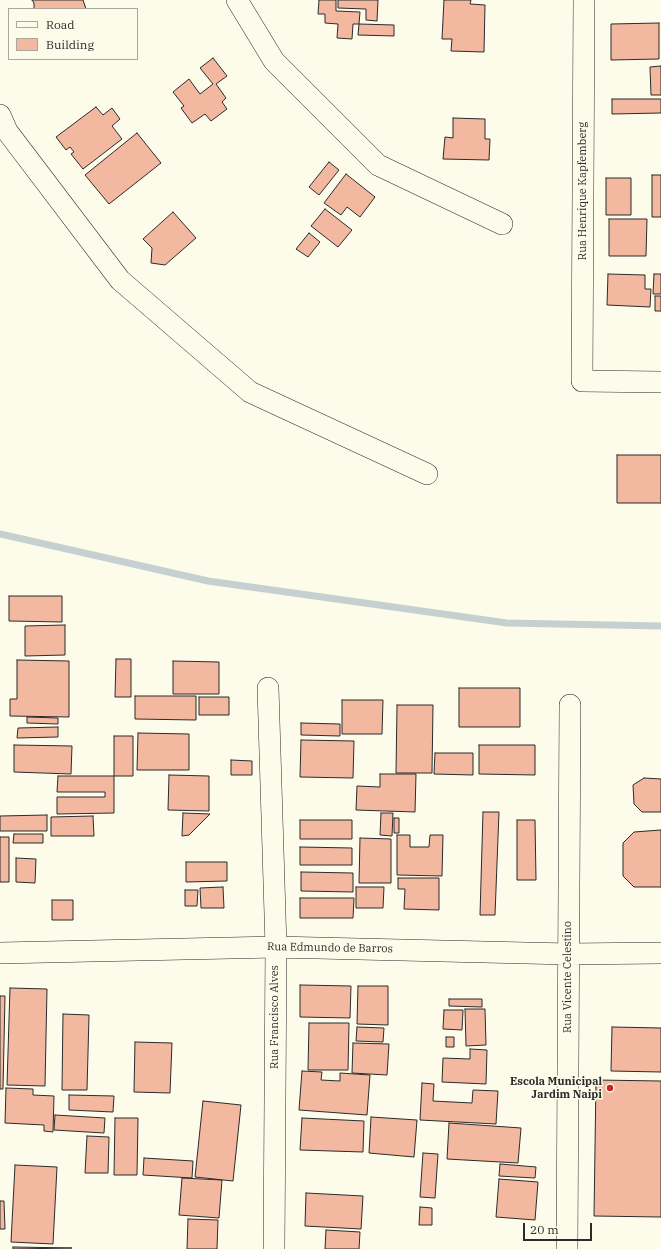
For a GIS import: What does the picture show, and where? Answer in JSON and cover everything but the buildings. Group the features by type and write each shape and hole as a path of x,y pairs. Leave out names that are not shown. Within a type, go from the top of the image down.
{"street":[{"path":"237,0 274,61 378,165 502,224"},
{"name":"Rua Henrique Kapfemberg","path":"584,0 582,381 661,382"},
{"path":"0,115 7,131 120,280 250,392 428,474"},
{"name":"Rua Francisco Alves","path":"268,688 276,947 274,1249"},
{"name":"Rua Vicente Celestino","path":"567,1249 570,705"},
{"name":"Rua Edmundo de Barros","path":"0,953 276,947 568,954 661,952"}],"waterway":[{"path":"0,534 208,581 507,623 661,626"}],"place":[{"name":"Escola Municipal Jardim Naipi","path":"610,1088"}]}
